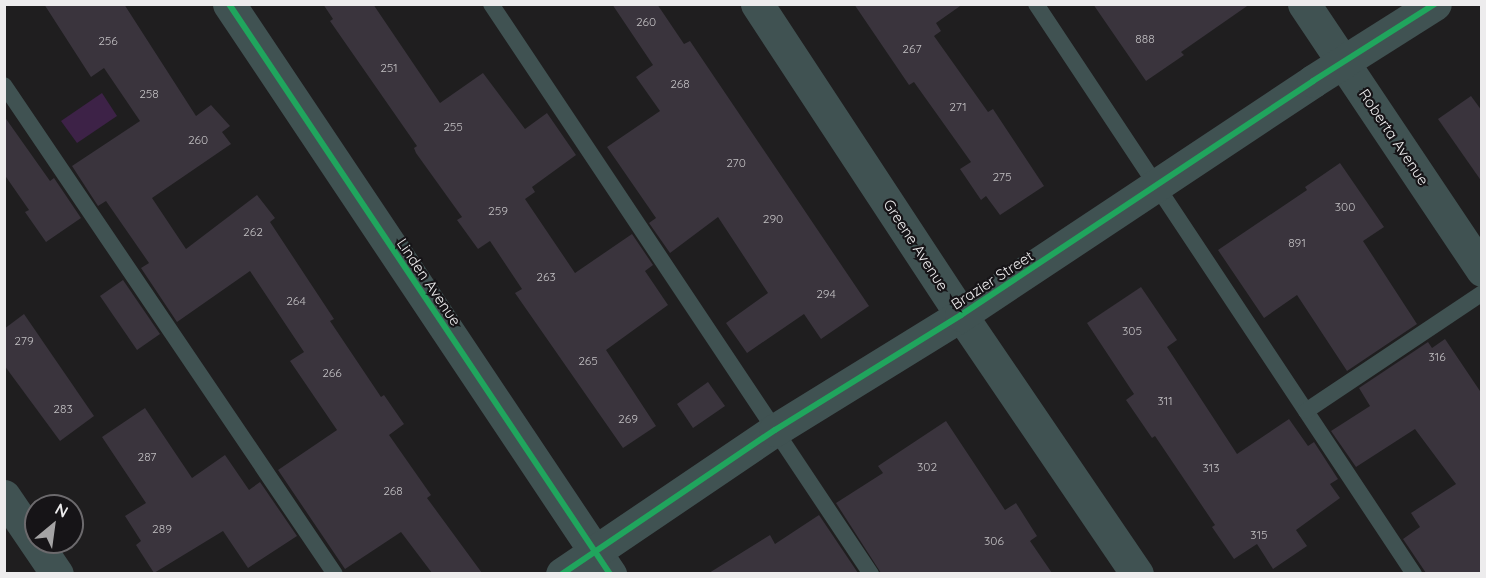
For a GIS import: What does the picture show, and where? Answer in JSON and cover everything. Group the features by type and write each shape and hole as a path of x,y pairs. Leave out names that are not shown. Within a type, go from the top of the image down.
{"street":[{"name":"Linden Avenue","path":"229,4 602,562"},
{"name":"Greene Avenue","path":"757,4 962,315 1137,573"},
{"name":"Roberta Avenue","path":"1304,4 1482,270"},
{"name":"Brazier Street","path":"562,573 602,562 775,430 962,315 1343,62 1435,4"},
{"path":"4,496 57,573"}],"lane":[{"path":"491,4 871,573"},
{"path":"1036,4 1414,573"},
{"path":"4,85 334,573"},
{"path":"1306,411 1482,293"}],"shaded area":[{"path":"102,93 117,116 77,143 61,121"}],"building":[{"path":"44,4 124,4 196,116 211,105 230,126 222,132 231,144 152,198 186,249 257,195 275,218 270,222 334,319 330,321 381,397 384,395 404,424 389,435 431,495 427,498 482,573 432,573 401,532 345,569 278,470 337,430 290,361 304,352 250,271 177,322 141,268 149,263 106,201 98,206 72,166 140,121 104,68 91,77"},
{"path":"323,4 373,4 440,103 483,73 525,129 547,113 576,155 532,187 535,192 525,199 575,273 632,234 653,265 645,271 668,305 606,350 656,426 623,448 515,293 522,289 490,241 478,249 457,220 462,217 416,153 414,148 417,146 330,21 333,19"},
{"path":"612,4 657,4 684,44 690,41 869,306 821,339 804,314 747,353 726,323 768,293 718,217 670,253 649,223 656,218 607,147 660,111 636,77 653,65"},
{"path":"854,4 963,4 936,23 941,31 934,36 988,112 993,109 1044,186 1000,215 986,196 981,200 960,169 971,162 914,82 909,85"},
{"path":"1093,4 1250,4 1181,52 1184,55 1146,81"},
{"path":"1471,96 1482,111 1482,182 1438,119"},
{"path":"4,116 50,181 54,178 81,218 46,242 25,212 29,210 4,174"},
{"path":"1340,163 1384,227 1363,241 1417,324 1347,371 1297,295 1264,318 1218,250 1307,190 1305,187"},
{"path":"123,280 160,334 137,350 100,296"},
{"path":"1141,287 1177,340 1167,347 1237,454 1289,419 1308,446 1314,442 1338,479 1330,484 1340,498 1296,530 1307,546 1273,569 1257,544 1234,559 1212,527 1215,525 1155,436 1152,438 1126,400 1134,394 1087,323"},
{"path":"24,314 94,416 60,441 4,365 4,329"},
{"path":"1445,339 1482,394 1482,573 1426,573 1403,539 1420,527 1411,513 1456,484 1415,429 1356,467 1331,431 1370,406 1359,388 1428,342 1432,348"},
{"path":"708,382 725,406 693,428 677,404"},
{"path":"145,408 192,478 225,455 249,490 260,482 297,536 248,568 223,531 154,573 136,545 141,541 125,516 146,503 102,437"},
{"path":"946,421 1005,510 1016,503 1037,536 1030,541 1052,573 881,573 836,503 883,473 878,466"},
{"path":"819,515 858,573 709,573 770,535 775,544"}],"cycle path":[{"path":"229,4 610,574"},
{"path":"562,574 775,430 961,315 1313,81 1435,4"}]}
